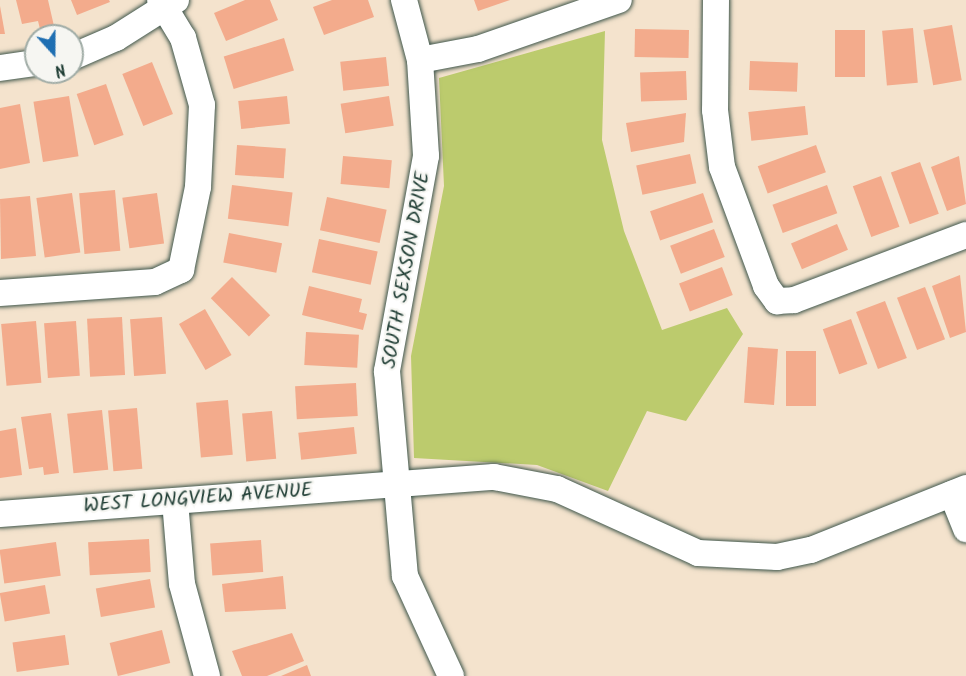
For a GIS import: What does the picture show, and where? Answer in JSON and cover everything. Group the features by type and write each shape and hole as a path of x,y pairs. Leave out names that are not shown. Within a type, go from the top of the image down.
{"street":[{"name":"SOUTH SEXSON DRIVE","path":"404,0 420,60 426,156 387,371 405,576 451,676"},
{"path":"420,60 478,49 619,0"},
{"path":"716,0 715,110 722,167 766,286 777,301 794,300 966,235"},
{"path":"0,293 176,277 196,198 204,137 194,70 167,2 117,38 84,52"},
{"path":"0,68 24,65"},
{"name":"WEST LONGVIEW AVENUE","path":"0,514 494,477 532,482 698,553 750,557 811,550 959,491"},
{"path":"959,491 966,529"},
{"path":"175,501 182,584 207,676"}],"green space":[{"path":"605,31 602,140 624,231 662,330 727,308 743,334 686,421 647,411 608,491 537,465 414,458 411,356 444,186 439,78"}],"building":[{"path":"16,0 48,0 54,24 39,24 38,21 22,24"},
{"path":"71,0 109,0 110,2 77,15"},
{"path":"245,0 270,0 278,20 226,41 214,13"},
{"path":"332,0 368,0 374,17 324,35 313,7"},
{"path":"474,0 510,0 478,11"},
{"path":"0,6 5,34 0,34"},
{"path":"952,25 962,80 933,85 923,30"},
{"path":"913,28 918,83 887,85 882,31"},
{"path":"635,29 689,30 689,58 635,57"},
{"path":"835,30 865,30 865,77 835,77"},
{"path":"284,38 294,71 234,89 224,56"},
{"path":"386,57 389,86 343,91 340,62"},
{"path":"750,61 798,63 797,92 749,90"},
{"path":"152,62 173,114 143,126 122,74"},
{"path":"686,71 687,100 641,102 640,73"},
{"path":"106,84 124,135 94,145 77,94"},
{"path":"69,96 79,156 43,162 33,102"},
{"path":"287,96 290,124 241,129 238,101"},
{"path":"389,96 394,126 345,133 341,104"},
{"path":"20,104 30,163 0,169 0,108"},
{"path":"805,106 808,135 751,141 748,112"},
{"path":"686,113 684,142 631,152 626,123"},
{"path":"237,145 286,148 284,178 235,175"},
{"path":"816,145 826,172 768,193 758,166"},
{"path":"690,154 696,183 642,195 636,165"},
{"path":"343,156 392,160 389,188 341,184"},
{"path":"959,156 966,204 947,211 931,167"},
{"path":"920,162 939,214 910,224 891,173"},
{"path":"881,176 899,227 871,237 853,186"},
{"path":"232,185 293,192 288,226 228,219"},
{"path":"827,185 837,213 783,233 772,205"},
{"path":"115,190 120,251 84,254 79,193"},
{"path":"72,193 80,252 45,257 36,198"},
{"path":"157,193 164,244 129,248 122,198"},
{"path":"703,193 713,222 660,241 650,211"},
{"path":"30,196 36,256 1,259 0,199"},
{"path":"327,197 387,210 380,243 320,230"},
{"path":"837,224 848,250 802,269 791,244"},
{"path":"714,229 725,257 681,274 670,246"},
{"path":"229,233 282,243 276,273 223,262"},
{"path":"319,239 378,251 371,285 312,272"},
{"path":"722,267 733,295 690,311 679,283"},
{"path":"960,275 966,332 950,338 932,286"},
{"path":"232,277 270,315 249,336 211,298"},
{"path":"309,286 362,299 359,312 367,314 363,330 302,315"},
{"path":"925,287 945,339 917,350 897,298"},
{"path":"885,301 907,358 878,369 856,312"},
{"path":"205,309 231,355 206,370 179,324"},
{"path":"122,317 125,375 90,377 87,319"},
{"path":"162,317 166,374 134,376 130,319"},
{"path":"851,319 867,364 839,374 823,329"},
{"path":"36,321 41,383 7,386 1,324"},
{"path":"76,321 80,376 48,378 44,323"},
{"path":"306,332 359,335 357,368 304,365"},
{"path":"748,347 778,349 774,405 744,403"},
{"path":"786,351 816,351 816,406 786,406"},
{"path":"356,383 358,416 297,419 295,386"},
{"path":"228,400 233,455 201,458 196,403"},
{"path":"137,408 142,469 113,471 108,411"},
{"path":"102,410 108,470 73,473 67,414"},
{"path":"272,411 276,459 246,461 242,414"},
{"path":"51,413 59,473 44,475 43,467 29,469 21,417"},
{"path":"354,427 357,454 301,460 298,433"},
{"path":"16,428 22,475 0,478 0,431"},
{"path":"149,539 151,572 90,575 88,542"},
{"path":"261,540 263,572 212,575 210,544"},
{"path":"56,542 61,576 4,584 0,550"},
{"path":"283,576 286,609 225,612 222,584"},
{"path":"150,579 155,608 101,617 96,589"},
{"path":"45,585 50,614 5,622 0,593"},
{"path":"162,630 170,663 118,676 110,643"},
{"path":"292,633 304,661 267,676 242,676 232,651"},
{"path":"65,635 69,665 17,672 13,642"},
{"path":"307,665 311,676 281,676"}]}
